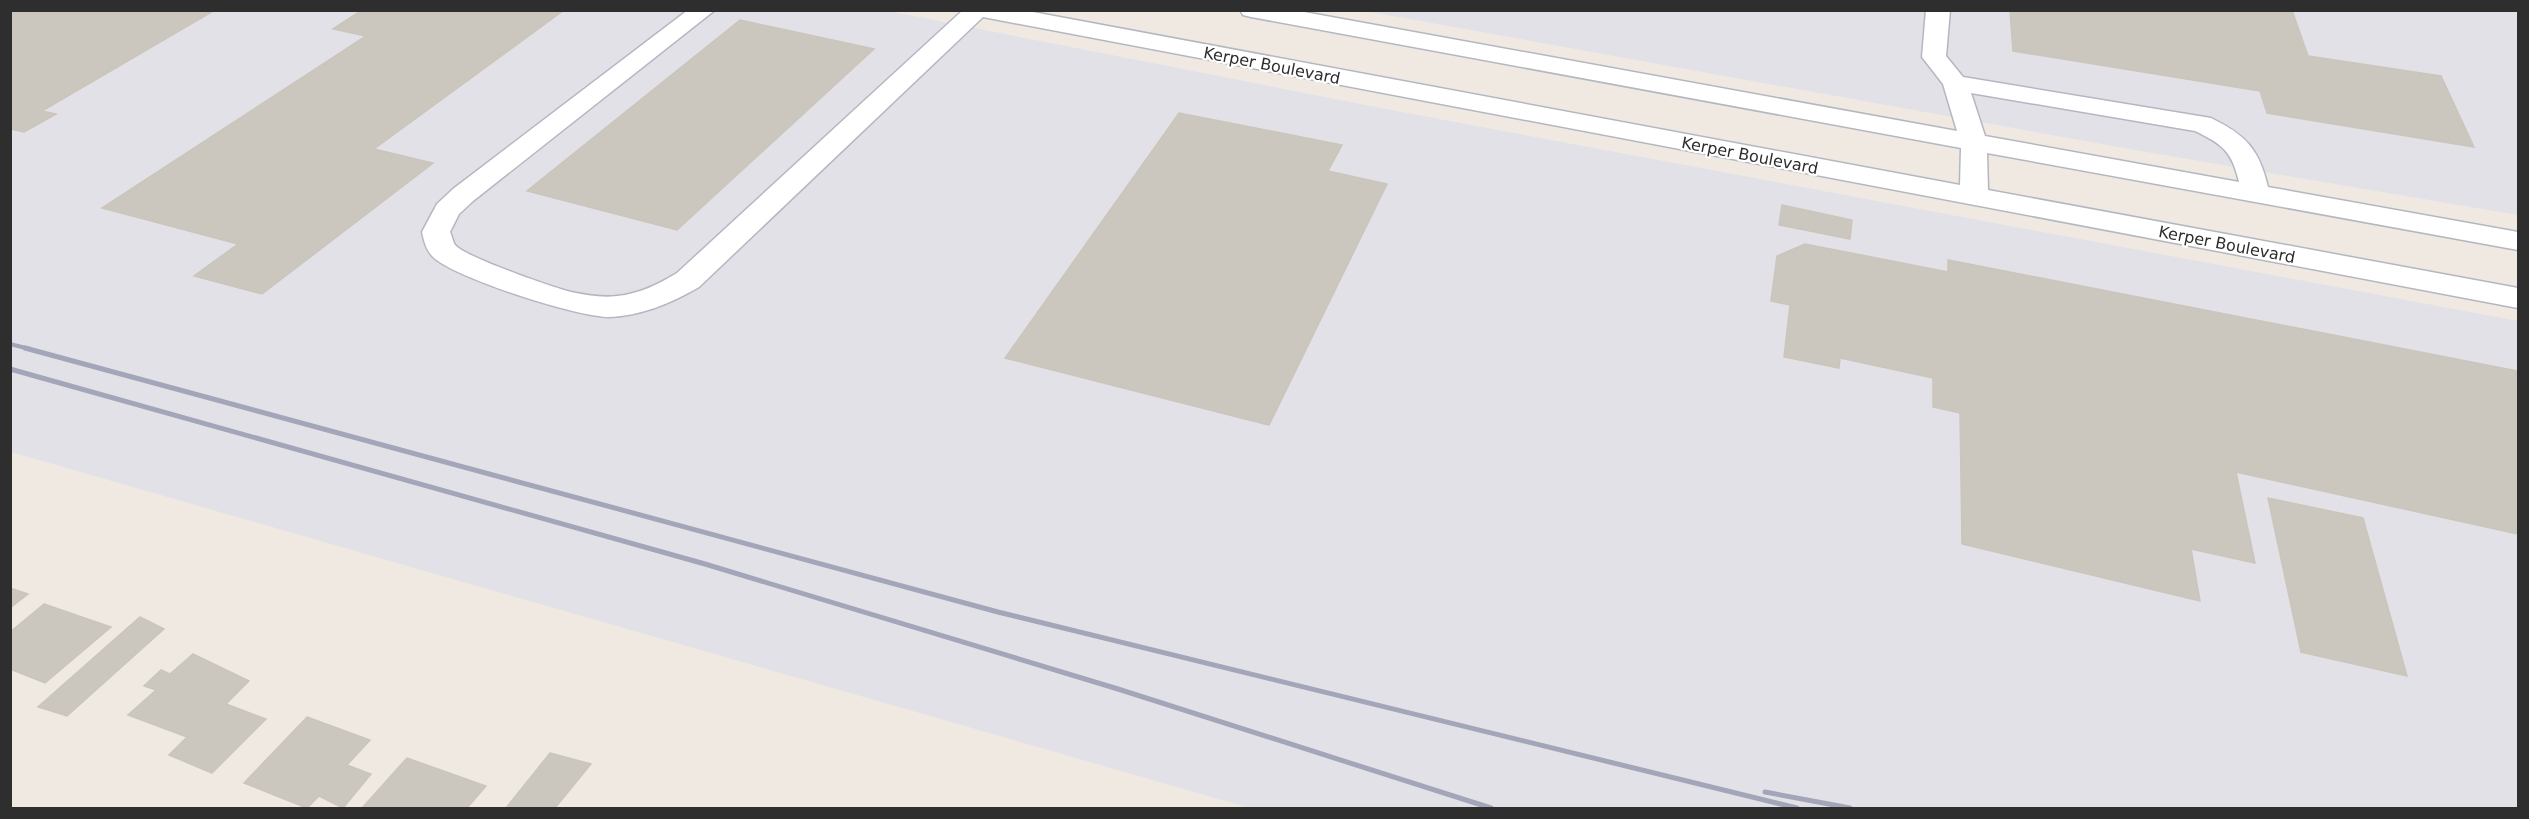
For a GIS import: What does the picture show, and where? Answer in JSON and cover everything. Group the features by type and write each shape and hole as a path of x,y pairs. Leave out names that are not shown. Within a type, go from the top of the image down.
{"street":[{"path":"705,10 447,210 436,232 442,249 453,258 575,303 607,307 641,301 666,293 688,280 979,10"},
{"name":"Kerper Boulevard","path":"979,10 1620,104 1974,142 2518,241"},
{"name":"Kerper Boulevard","path":"1251,10 1294,14 1620,104 1974,197 2518,298"},
{"path":"1938,10 1934,57 1955,83 1974,142 1974,197"},
{"path":"1955,83 2202,124 2226,135 2241,148 2248,159 2256,193"}],"shaded area":[{"path":"10,11 888,11 1391,110 2518,321 2518,808 1250,808 11,452"},
{"path":"1365,11 2518,11 2518,215 2135,150"}],"building":[{"path":"18,10 215,10 42,111 56,114 24,132 10,129 10,14"},
{"path":"362,10 564,10 374,149 433,163 262,294 194,276 238,244 102,208 366,36 333,29"},
{"path":"2010,10 2292,10 2308,56 2441,76 2474,147 2267,113 2260,91 2013,51"},
{"path":"740,20 874,49 677,230 527,191"},
{"path":"1179,113 1342,145 1328,171 1387,184 1269,425 1005,358"},
{"path":"1782,205 1852,220 1850,239 1779,225"},
{"path":"1805,244 1948,272 1948,260 2518,371 2518,534 2236,472 2255,563 2191,549 2200,601 1962,544 1960,413 1933,407 1933,378 1840,358 1839,368 1784,357 1790,305 1771,301 1777,256"},
{"path":"2268,498 2363,518 2407,676 2301,652"},
{"path":"10,588 28,594 10,608"},
{"path":"44,604 111,627 45,683 10,669 10,632"},
{"path":"140,617 164,629 67,716 38,707"},
{"path":"193,654 249,681 226,704 266,719 212,773 169,755 187,737 128,715 156,690 144,686 161,670 170,674"},
{"path":"307,717 370,740 347,765 371,774 343,808 319,796 307,808 244,783"},
{"path":"550,753 591,764 555,808 506,808"},
{"path":"407,758 486,786 467,808 362,808"}],"railway":[{"path":"10,344 30,349"},
{"path":"25,348 998,612 1797,808"},
{"path":"10,369 705,564 1118,689 1491,808"},
{"path":"1765,792 1850,808"}]}
